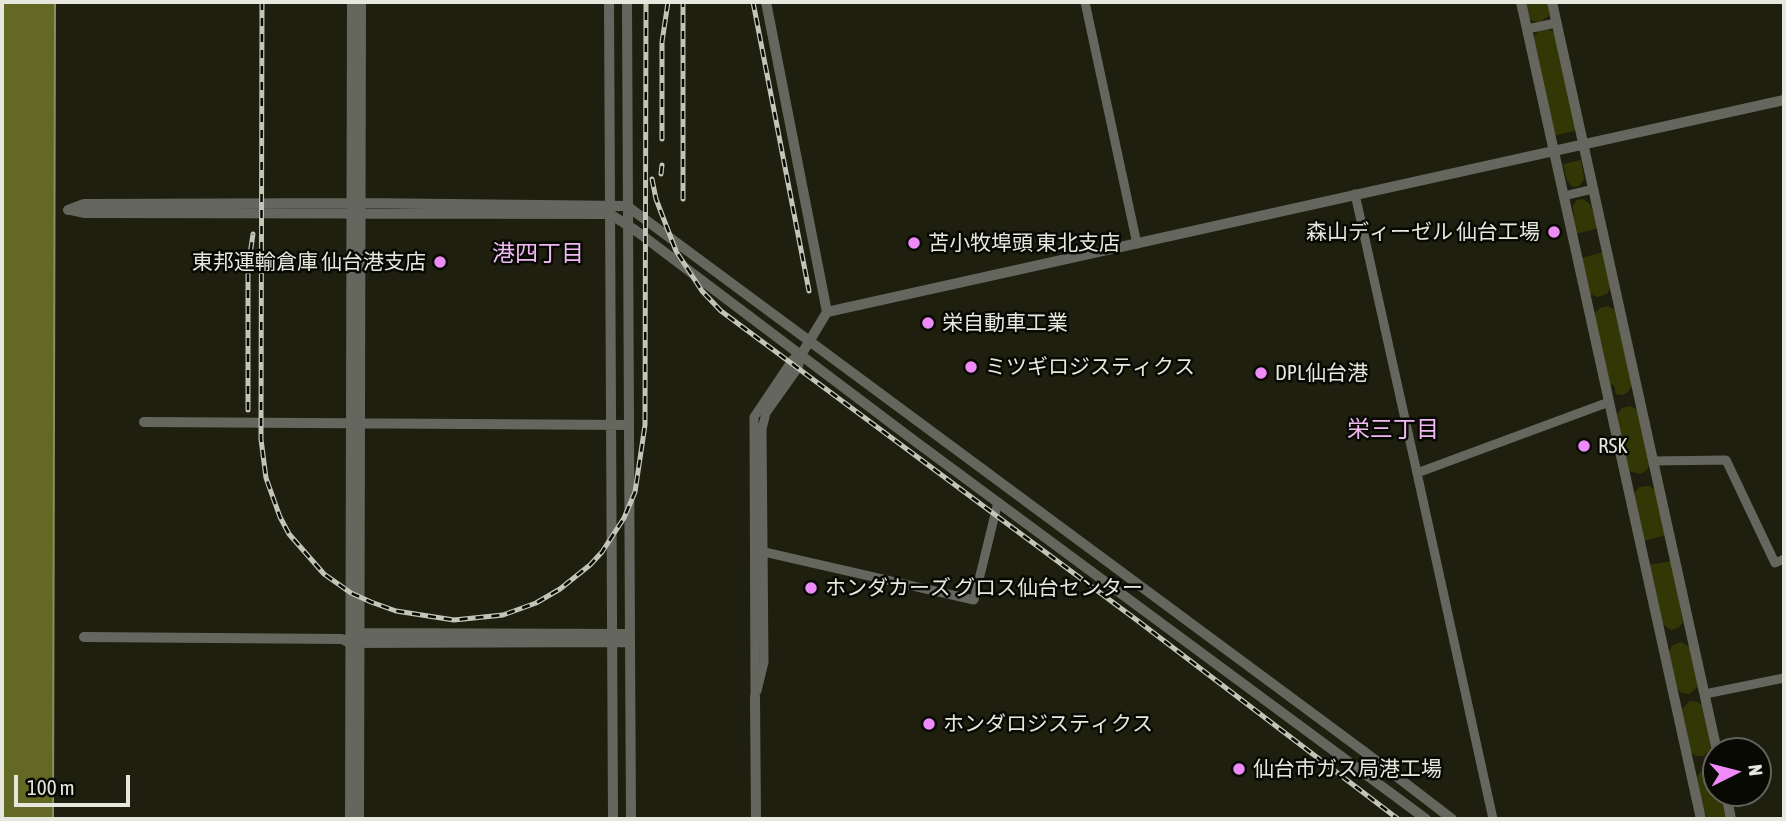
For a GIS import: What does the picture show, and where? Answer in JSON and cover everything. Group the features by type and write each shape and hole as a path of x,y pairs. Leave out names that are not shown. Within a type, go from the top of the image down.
{"street":[{"path":"352,2 357,208"},
{"path":"350,819 362,2"},
{"path":"609,2 613,819"},
{"path":"627,2 631,819"},
{"path":"756,819 755,698 764,662 759,551 763,420 798,368 801,355 827,312 766,2"},
{"path":"1085,2 1137,244"},
{"path":"1521,2 1701,819"},
{"path":"1552,2 1714,737"},
{"path":"1527,29 1556,23"},
{"path":"827,312 1784,100"},
{"path":"1564,196 1593,189"},
{"path":"1355,194 1493,819"},
{"path":"357,208 85,213 68,210 85,204 610,209 627,206 1452,819"},
{"path":"610,209 801,355 1426,819"},
{"path":"1417,473 1609,402"},
{"path":"144,422 629,425"},
{"path":"1653,461 1726,460 1774,563 1784,559"},
{"path":"759,551 974,600 998,502"},
{"path":"1158,619 1167,607"},
{"path":"84,637 630,638"},
{"path":"353,638 359,819"},
{"path":"1705,694 1784,678"}],"shaded area":[{"path":"2,2 55,2 53,819 2,819"},
{"path":"1524,2 1549,2 1549,16 1540,22 1533,21"},
{"path":"1547,29 1554,32 1577,130 1553,136 1533,37 1539,31"},
{"path":"1581,160 1584,179 1579,186 1573,187 1567,181 1563,164"},
{"path":"1583,199 1590,204 1599,228 1575,234 1573,205 1577,200"},
{"path":"1604,252 1611,286 1607,294 1597,297 1590,294 1581,258"},
{"path":"1608,306 1615,310 1633,384 1623,395 1616,394 1614,385 1609,384 1594,314 1600,308"},
{"path":"1630,406 1638,410 1650,463 1647,470 1640,474 1629,471 1617,415 1622,408"},
{"path":"1648,486 1655,489 1667,535 1643,541 1634,494 1639,487"},
{"path":"1672,561 1683,623 1671,630 1662,624 1648,565"},
{"path":"1681,642 1691,648 1698,687 1689,694 1676,688 1669,651 1673,645"},
{"path":"1690,701 1704,706 1709,737 1702,737 1702,756 1695,756 1690,751 1682,709"},
{"path":"1702,770 1702,804 1701,802 1697,777"},
{"path":"1703,807 1727,807 1729,819 1708,819"}],"railway":[{"path":"262,2 261,439 266,478 289,534 324,574 351,593 396,611 454,620 503,615 536,603 560,589 602,552 624,518 635,492 645,425 646,2"},
{"path":"662,139 662,42 668,2"},
{"path":"683,2 683,199"},
{"path":"753,2 809,291"},
{"path":"661,174 662,165"},
{"path":"652,179 656,199 676,251 702,291 721,311 1138,621 1398,819"},
{"path":"248,410 248,268 253,234"}],"place":[{"name":"森山ディーゼル 仙台工場","path":"1554,232"},
{"name":"苫小牧埠頭 東北支店","path":"914,243"},
{"name":"東邦運輸倉庫 仙台港支店","path":"440,262"},
{"name":"栄自動車工業","path":"928,323"},
{"name":"ミツギロジスティクス","path":"971,367"},
{"name":"DPL仙台港","path":"1261,373"},
{"name":"RSK","path":"1584,446"},
{"name":"ホンダカーズ グロス仙台センター","path":"811,588"},
{"name":"ホンダロジスティクス","path":"929,724"},
{"name":"仙台市ガス局港工場","path":"1239,769"}],"district":[{"name":"港四丁目","path":"538,254"},
{"name":"栄三丁目","path":"1393,430"}]}
